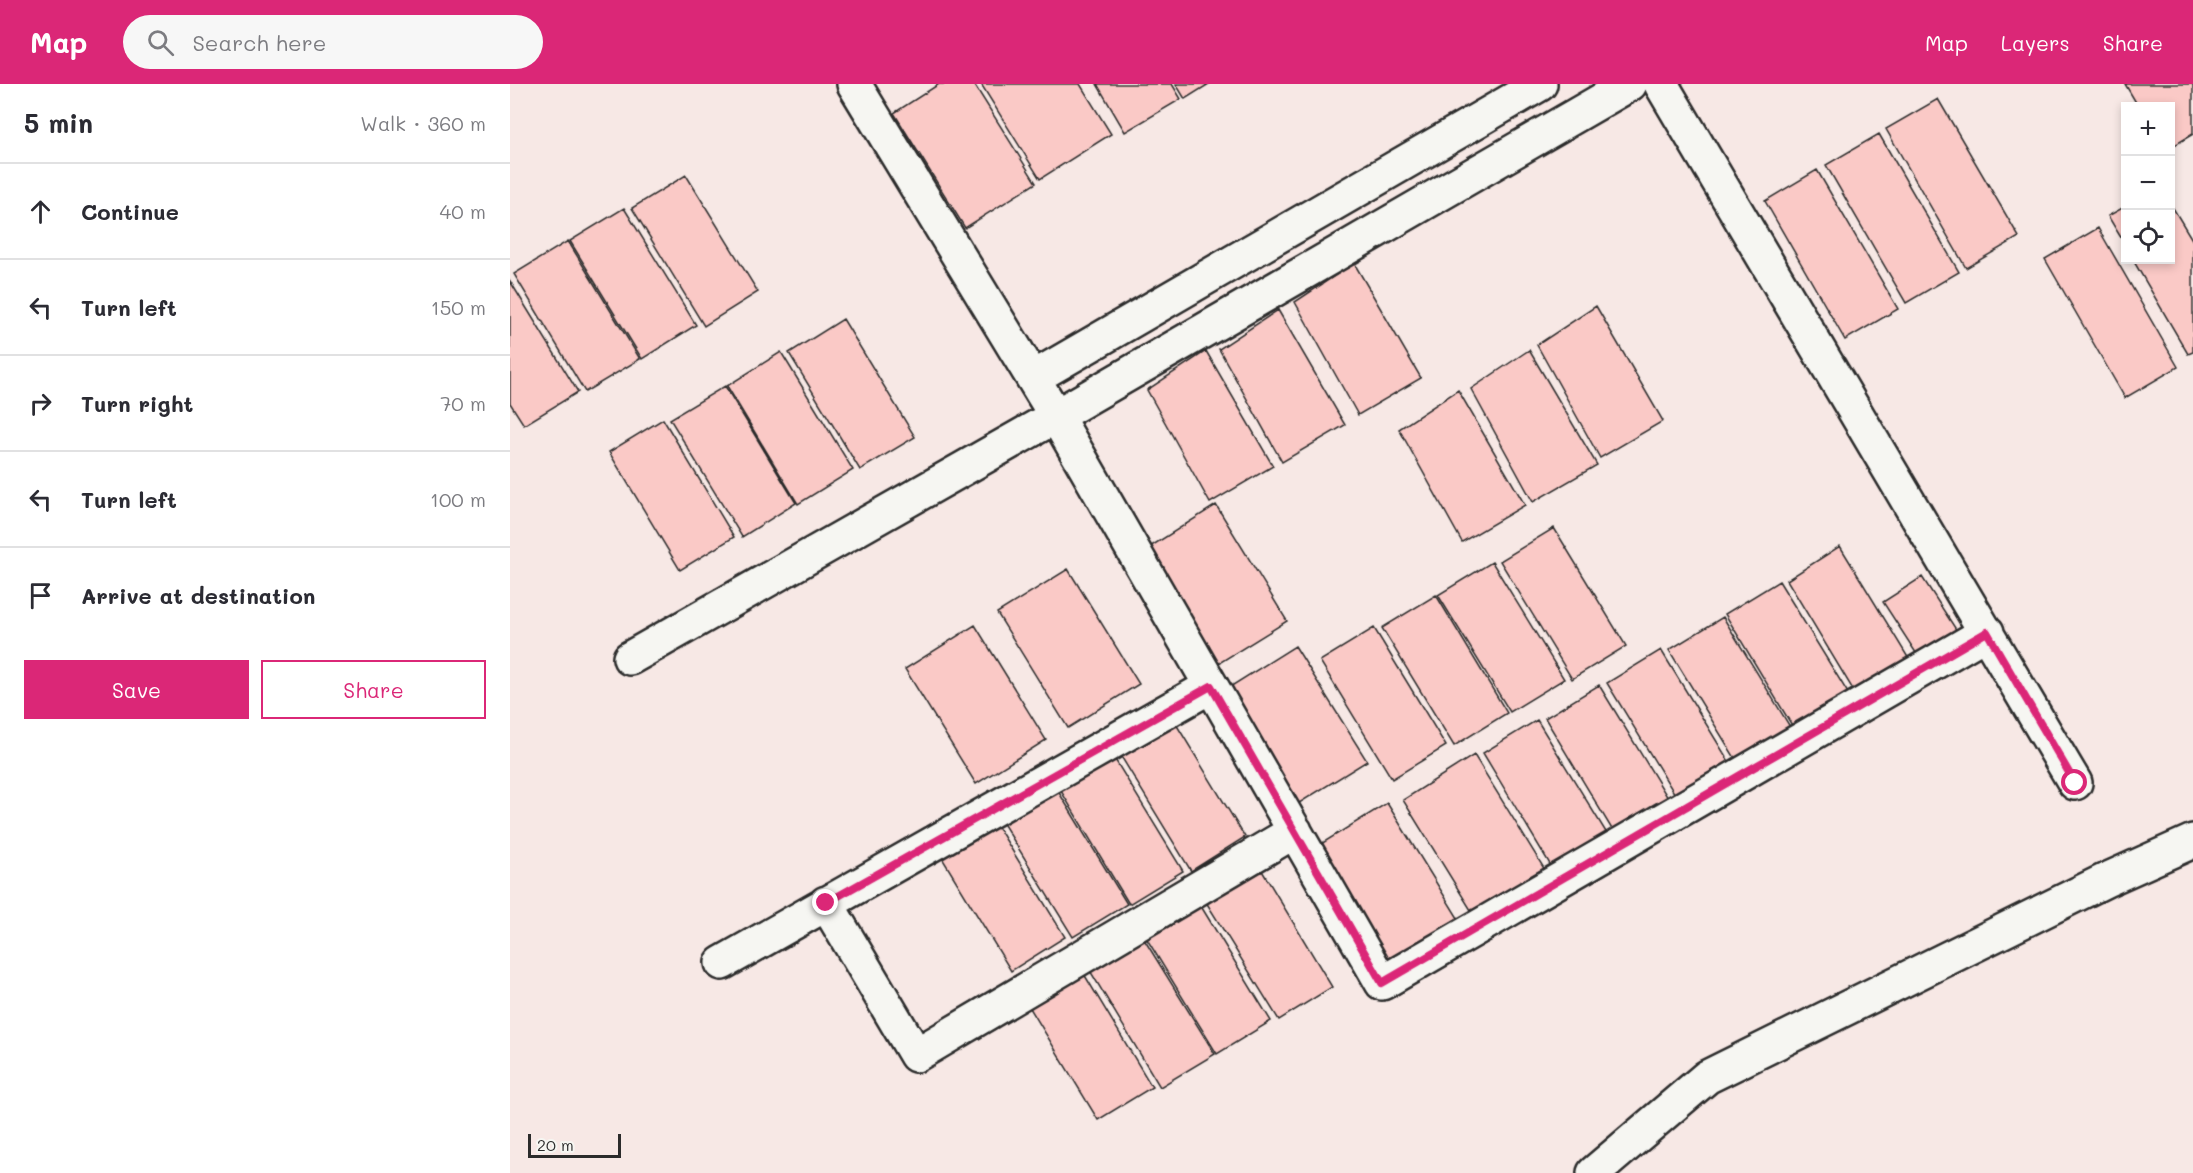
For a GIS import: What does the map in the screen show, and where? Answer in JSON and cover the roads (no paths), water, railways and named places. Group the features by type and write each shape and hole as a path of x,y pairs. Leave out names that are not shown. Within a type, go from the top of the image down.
{"street":[{"path":"1033,378 1540,84"},
{"path":"630,658 1056,416 1630,84"},
{"path":"1661,84 2075,783"},
{"path":"858,85 1056,416 1382,983 1987,632"},
{"path":"722,963 1211,686"},
{"path":"826,903 916,1055 1295,831"},
{"path":"1594,1173 1707,1077 2106,880 2193,841"}]}
